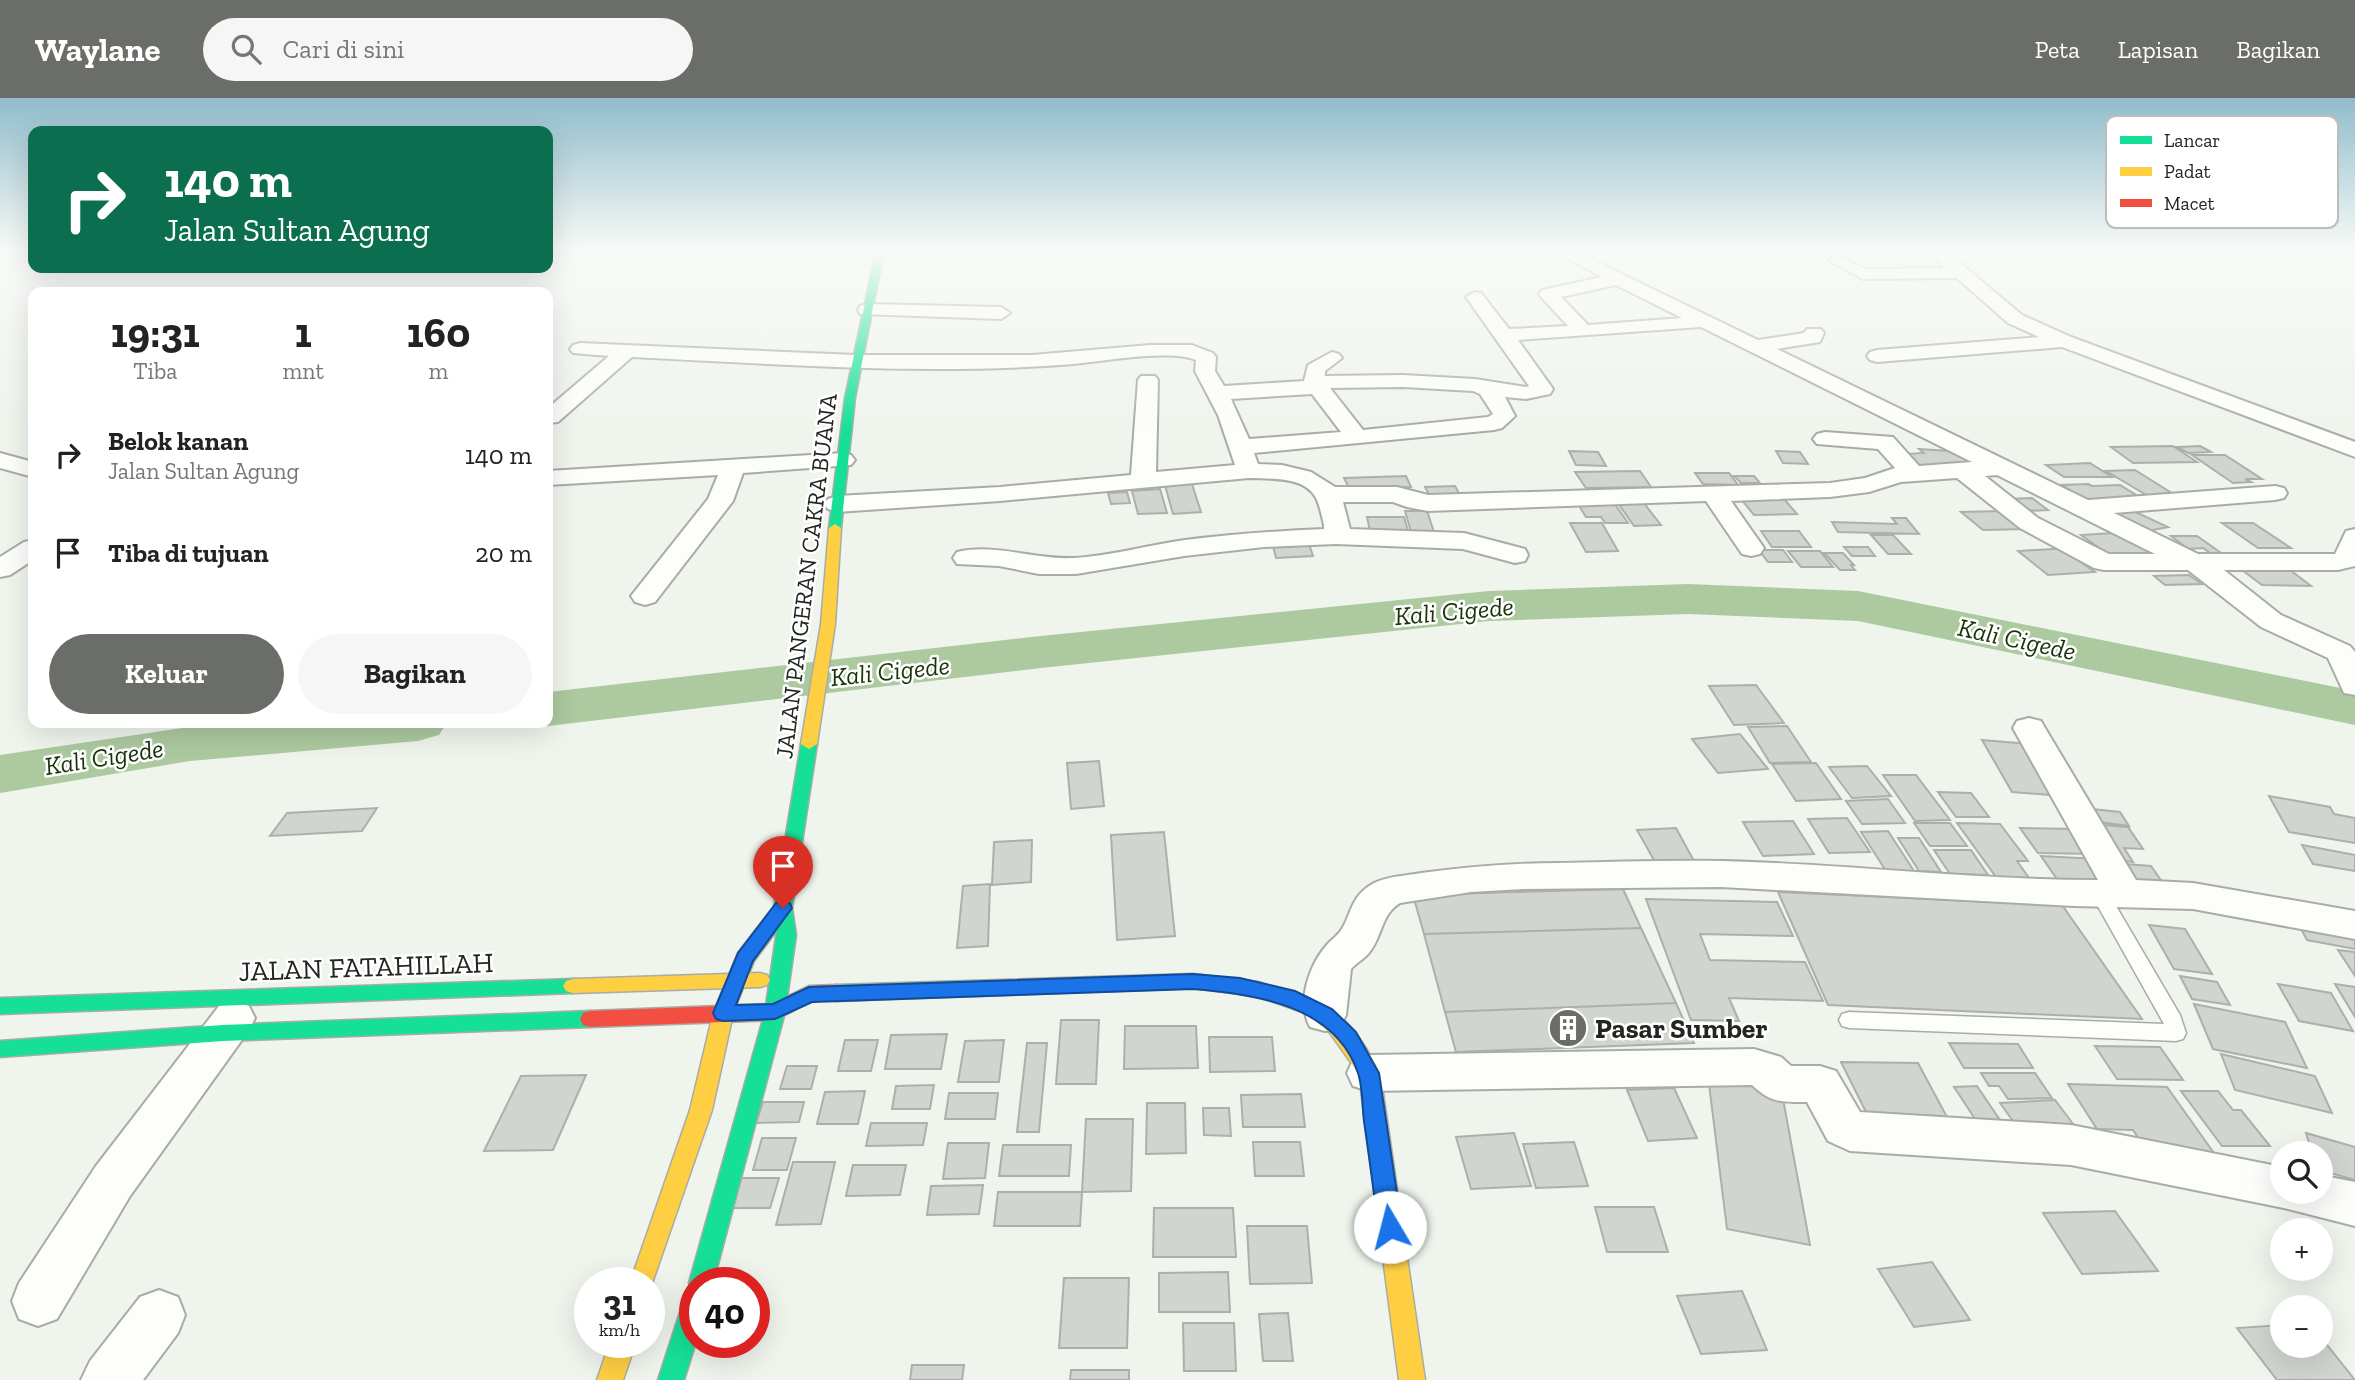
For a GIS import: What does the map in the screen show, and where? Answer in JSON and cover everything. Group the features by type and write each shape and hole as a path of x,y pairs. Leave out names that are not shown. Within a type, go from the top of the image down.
{"main road":[{"name":"JALAN PANGERAN CAKRA BUANA","path":"783,908 828,624 837,504 856,360 867,311"},
{"path":"705,1267 775,1012 787,935 783,908"},
{"path":"647,1267 701,1110 723,1013 734,981 745,958 783,908"},
{"path":"781,979 809,994"},
{"name":"JALAN FATAHILLAH","path":"0,1006 781,979"},
{"path":"0,1049 223,1033 775,1012 809,994 1193,981 1240,985 1288,997 1325,1015 1349,1038 1369,1073 1412,1380"},
{"path":"671,1380 679,1354"},
{"path":"610,1380 618,1358"}],"street":[{"path":"904,311 1001,313"},
{"path":"1219,393 1316,384 1466,384 1526,393 1542,389 1486,311"},
{"path":"1564,311 1583,330"},
{"path":"1683,311 1823,377 2197,564 2227,584 2271,621 2334,648 2344,657 2354,685"},
{"path":"2006,311 2015,319 2064,341 2355,450"},
{"path":"1504,335 1703,321"},
{"path":"1672,324 1708,345"},
{"path":"1756,346 1813,338 1814,333"},
{"path":"1823,377 1871,365 2064,341"},
{"path":"580,349 856,360 1032,361 1109,352 1192,351 1206,357 1205,371 1219,393 1250,471"},
{"path":"554,409 628,350"},
{"path":"1332,358 1315,369 1316,384 1356,436"},
{"path":"1143,481 1148,380"},
{"path":"1241,447 1356,436 1387,436 1445,426 1494,423 1504,416 1488,389"},
{"path":"1825,439 1885,442 1913,474"},
{"path":"0,460 28,468"},
{"path":"553,478 843,460"},
{"path":"645,596 720,501 733,467"},
{"path":"1328,495 1397,494 1416,502 1427,503 1845,489 1913,474 2004,467"},
{"path":"837,504 1000,494 1250,471 1295,474 1314,481 1328,495 1337,525 1336,536"},
{"path":"1964,471 2029,523 2060,536 2100,560 2116,563 2346,560 2355,537"},
{"path":"1713,493 1751,548"},
{"path":"2086,508 2275,493"},
{"path":"967,558 999,558 1039,566 1076,566 1198,546 1264,539 1336,536 1464,541 1515,555"},
{"path":"0,569 28,551"},
{"path":"2029,728 2113,894"},
{"path":"1325,1015 1331,967 1339,955 1354,944 1370,906 1391,891 1523,876 1721,874 2193,896 2355,925"},
{"path":"38,1301 113,1181 251,996"},
{"path":"1369,1073 1754,1066 1765,1070 1781,1084 1820,1084 1844,1127 1850,1130 2071,1145 2270,1186"},
{"path":"2333,1199 2355,1204"},
{"path":"109,1380 159,1315"}],"lane":[{"path":"1849,1020 2176,1033 2173,1021 2113,894"}],"building":[{"path":"2173,446 2197,462 2133,463 2111,447"},
{"path":"2200,446 2211,452 2188,453 2177,447"},
{"path":"1919,449 1964,452 1980,465 1920,467 1905,454 1924,453"},
{"path":"1569,451 1598,452 1606,466 1576,465"},
{"path":"1776,451 1800,452 1808,464 1783,463"},
{"path":"2192,455 2225,455 2262,479 2245,479 2251,482 2233,483"},
{"path":"2090,463 2112,477 2064,477 2046,465"},
{"path":"2135,470 2175,495 2148,496 2106,471"},
{"path":"1640,471 1651,487 1586,488 1575,472"},
{"path":"1695,473 1729,473 1738,485 1703,484"},
{"path":"1406,476 1411,487 1349,488 1344,478"},
{"path":"1734,476 1754,476 1760,483 1741,483"},
{"path":"1191,481 1201,512 1173,514 1164,482"},
{"path":"2062,485 2120,485 2141,498 2086,501"},
{"path":"1455,486 1461,497 1431,498 1425,487"},
{"path":"1160,489 1167,513 1138,514 1132,491"},
{"path":"1127,492 1130,503 1111,504 1108,493"},
{"path":"2032,498 2048,510 2024,511 2008,499"},
{"path":"1741,499 1784,499 1797,514 1754,515"},
{"path":"1612,500 1628,523 1605,523 1601,517 1586,517 1576,501"},
{"path":"1617,502 1643,502 1661,525 1634,526"},
{"path":"2127,508 2168,527 2148,531 2109,512"},
{"path":"1405,511 1427,511 1435,535 1412,535"},
{"path":"2004,511 2027,529 1983,530 1961,512"},
{"path":"1367,517 1404,517 1408,531 1370,531"},
{"path":"1892,518 1906,518 1919,534 1838,532 1832,522 1897,524"},
{"path":"1570,523 1602,523 1618,551 1586,552"},
{"path":"2222,523 2253,523 2291,548 2258,548"},
{"path":"1761,531 1799,531 1811,547 1772,547"},
{"path":"2129,532 2162,554 2113,558 2081,535"},
{"path":"1871,535 1893,535 1911,554 1888,554"},
{"path":"2171,536 2197,536 2224,555 2213,555 2203,548 2188,549"},
{"path":"1308,541 1313,556 1276,558 1272,542"},
{"path":"1844,547 1868,547 1875,556 1852,556"},
{"path":"2071,548 2090,562 2081,562 2095,572 2048,575 2018,551"},
{"path":"1759,550 1783,550 1792,562 1768,562"},
{"path":"1788,551 1820,551 1833,567 1801,567"},
{"path":"1824,553 1843,553 1855,570 1840,570"},
{"path":"2242,570 2290,570 2311,586 2262,585"},
{"path":"2189,575 2202,584 2165,585 2154,576"},
{"path":"1756,685 1784,723 1734,725 1709,686"},
{"path":"1787,726 1811,762 1770,763 1748,727"},
{"path":"1740,734 1768,769 1718,773 1692,739"},
{"path":"1982,740 2030,744 2063,796 2012,792"},
{"path":"1099,761 1104,806 1071,809 1067,763"},
{"path":"1816,763 1841,799 1796,801 1772,764"},
{"path":"1867,766 1891,796 1852,798 1829,767"},
{"path":"1883,775 1916,775 1950,820 1915,821"},
{"path":"1938,792 1971,793 1989,817 1956,817"},
{"path":"2269,796 2330,807 2334,814 2355,818 2355,843 2289,832"},
{"path":"1888,799 1905,823 1862,824 1846,801"},
{"path":"377,808 362,831 270,836 287,813"},
{"path":"2083,808 2120,812 2129,826 2091,821"},
{"path":"1847,818 1870,852 1829,853 1808,819"},
{"path":"1793,821 1814,854 1763,856 1743,822"},
{"path":"1914,823 1950,823 1967,846 1930,846"},
{"path":"1957,823 2000,824 2028,861 2017,861 2029,878 1996,877"},
{"path":"2090,824 2128,827 2143,849 2124,848 2133,862 2118,860"},
{"path":"1676,828 1694,861 1655,862 1637,830"},
{"path":"2020,828 2076,829 2096,854 2038,853"},
{"path":"1888,831 1914,871 1886,871 1861,832"},
{"path":"1164,832 1175,936 1117,940 1111,835"},
{"path":"1898,838 1919,838 1941,872 1919,871"},
{"path":"1032,840 1031,882 992,885 994,842"},
{"path":"2302,845 2355,855 2355,871 2313,864"},
{"path":"1934,850 1971,850 1988,875 1950,874"},
{"path":"2041,856 2098,859 2118,885 2059,882"},
{"path":"2113,863 2151,866 2165,886 2126,883"},
{"path":"990,884 988,946 957,948 963,886"},
{"path":"1623,889 1641,928 1424,934 1413,895"},
{"name":"Pasar Sumber","path":"1778,892 2062,905 2142,1019 1828,1005"},
{"path":"1646,899 1777,902 1793,936 1700,934 1710,960 1805,962 1823,1001 1729,998 1739,1021 1691,1020"},
{"path":"2294,916 2355,927 2355,949 2307,940"},
{"path":"2149,925 2185,929 2212,974 2174,969"},
{"name":"Pasar Sumber","path":"1641,928 1676,1003 1445,1012 1424,934"},
{"path":"2338,950 2355,952 2355,976"},
{"path":"2180,976 2217,982 2230,1005 2192,999"},
{"path":"2278,984 2331,993 2353,1031 2299,1021"},
{"path":"2335,984 2355,987 2355,1017"},
{"name":"Pasar Sumber","path":"1676,1003 1694,1043 1456,1052 1445,1012"},
{"path":"2194,1004 2285,1022 2307,1068 2213,1049"},
{"path":"1061,1020 1099,1020 1096,1084 1056,1084"},
{"path":"1125,1026 1196,1026 1198,1068 1124,1069"},
{"path":"947,1034 941,1069 885,1069 891,1035"},
{"path":"1209,1037 1272,1037 1275,1071 1210,1072"},
{"path":"845,1040 878,1040 871,1071 838,1071"},
{"path":"1004,1040 999,1082 958,1082 965,1041"},
{"path":"1027,1043 1047,1043 1039,1132 1017,1132"},
{"path":"1949,1043 2018,1044 2033,1068 1964,1068"},
{"path":"2095,1046 2160,1047 2183,1080 2117,1079"},
{"path":"2221,1054 2315,1076 2332,1113 2235,1090"},
{"path":"1841,1062 1918,1063 1948,1119 1869,1118"},
{"path":"787,1066 817,1066 811,1089 780,1089"},
{"path":"1981,1073 2035,1073 2052,1098 2008,1099 1999,1086 1989,1086"},
{"path":"586,1075 553,1150 484,1151 521,1076"},
{"path":"1708,1076 1781,1088 1810,1245 1727,1229"},
{"path":"2068,1084 2167,1087 2216,1156 2149,1154 2133,1130 2097,1129"},
{"path":"934,1085 930,1109 892,1109 896,1086"},
{"path":"1977,1086 2002,1123 1979,1125 1954,1087"},
{"path":"1674,1088 1697,1138 1648,1141 1627,1090"},
{"path":"865,1091 858,1124 817,1124 825,1092"},
{"path":"2181,1091 2218,1091 2233,1110 2241,1110 2270,1146 2222,1146"},
{"path":"949,1093 998,1093 995,1119 945,1119"},
{"path":"1301,1094 1305,1127 1243,1127 1241,1095"},
{"path":"2055,1100 2074,1125 2018,1128 2000,1103"},
{"path":"763,1102 804,1102 799,1122 756,1123"},
{"path":"1147,1103 1185,1103 1186,1153 1146,1154"},
{"path":"1203,1108 1229,1108 1231,1136 1204,1135"},
{"path":"1086,1119 1133,1119 1131,1191 1082,1192"},
{"path":"871,1123 927,1123 923,1145 866,1146"},
{"path":"1514,1133 1531,1186 1471,1189 1456,1137"},
{"path":"2306,1133 2355,1147 2355,1180 2333,1174 2333,1141 2308,1141"},
{"path":"762,1138 796,1138 787,1170 753,1170"},
{"path":"1253,1142 1300,1142 1304,1176 1255,1176"},
{"path":"1574,1142 1588,1186 1536,1188 1523,1144"},
{"path":"948,1143 989,1143 985,1178 943,1179"},
{"path":"1003,1145 1071,1145 1069,1176 999,1176"},
{"path":"793,1162 835,1162 821,1224 776,1225"},
{"path":"853,1165 906,1165 900,1195 846,1196"},
{"path":"739,1178 779,1178 770,1208 731,1208"},
{"path":"983,1185 979,1214 927,1215 931,1186"},
{"path":"998,1192 1082,1192 1080,1226 994,1226"},
{"path":"1595,1207 1654,1207 1668,1252 1607,1252"},
{"path":"1154,1208 1233,1208 1236,1257 1153,1257"},
{"path":"2115,1211 2158,1271 2082,1274 2043,1213"},
{"path":"1247,1226 1307,1226 1312,1283 1250,1284"},
{"path":"1932,1262 1970,1320 1914,1327 1878,1269"},
{"path":"1228,1272 1230,1312 1159,1312 1159,1273"},
{"path":"1064,1278 1129,1278 1127,1348 1059,1348"},
{"path":"1742,1291 1767,1350 1701,1354 1677,1296"},
{"path":"1288,1313 1293,1361 1263,1361 1259,1314"},
{"path":"1183,1323 1234,1323 1236,1371 1184,1371"},
{"path":"2270,1326 2270,1358 2333,1358 2333,1352 2355,1380 2277,1380 2237,1328"},
{"path":"912,1365 964,1365 962,1380 910,1380"},
{"path":"1071,1370 1129,1370 1129,1380 1070,1380"}],"waterway":[{"name":"Kali Cigede","path":"553,708 1041,652 1489,606 1688,599 1858,606 2355,708"},
{"name":"Kali Cigede","path":"0,774 190,743 361,728"}],"traffic: fast":[{"path":"835,528 850,398 868,311"},
{"path":"705,1267 775,1012 787,935 783,908 809,744"},
{"path":"723,1014 745,958 783,908"},
{"path":"836,993 1193,981 1258,989 1311,1007"},
{"path":"0,1006 573,986"},
{"path":"0,1049 223,1033 590,1019"},
{"path":"671,1380 679,1354"}],"traffic: slow":[{"path":"809,744 828,624 835,528"},
{"path":"573,986 760,980"},
{"path":"1311,1007 1338,1027 1369,1073 1412,1380"},
{"path":"647,1267 701,1110 723,1014"},
{"path":"610,1380 618,1358"}],"traffic: jam":[{"path":"590,1019 775,1012 809,994 836,993"}],"place":[{"name":"Pasar Sumber","path":"1568,1028"}],"route":[{"path":"783,908 745,958 723,1013 775,1012 809,994 1193,981 1240,985 1288,997 1325,1015 1349,1038 1369,1073 1390,1227"}]}
